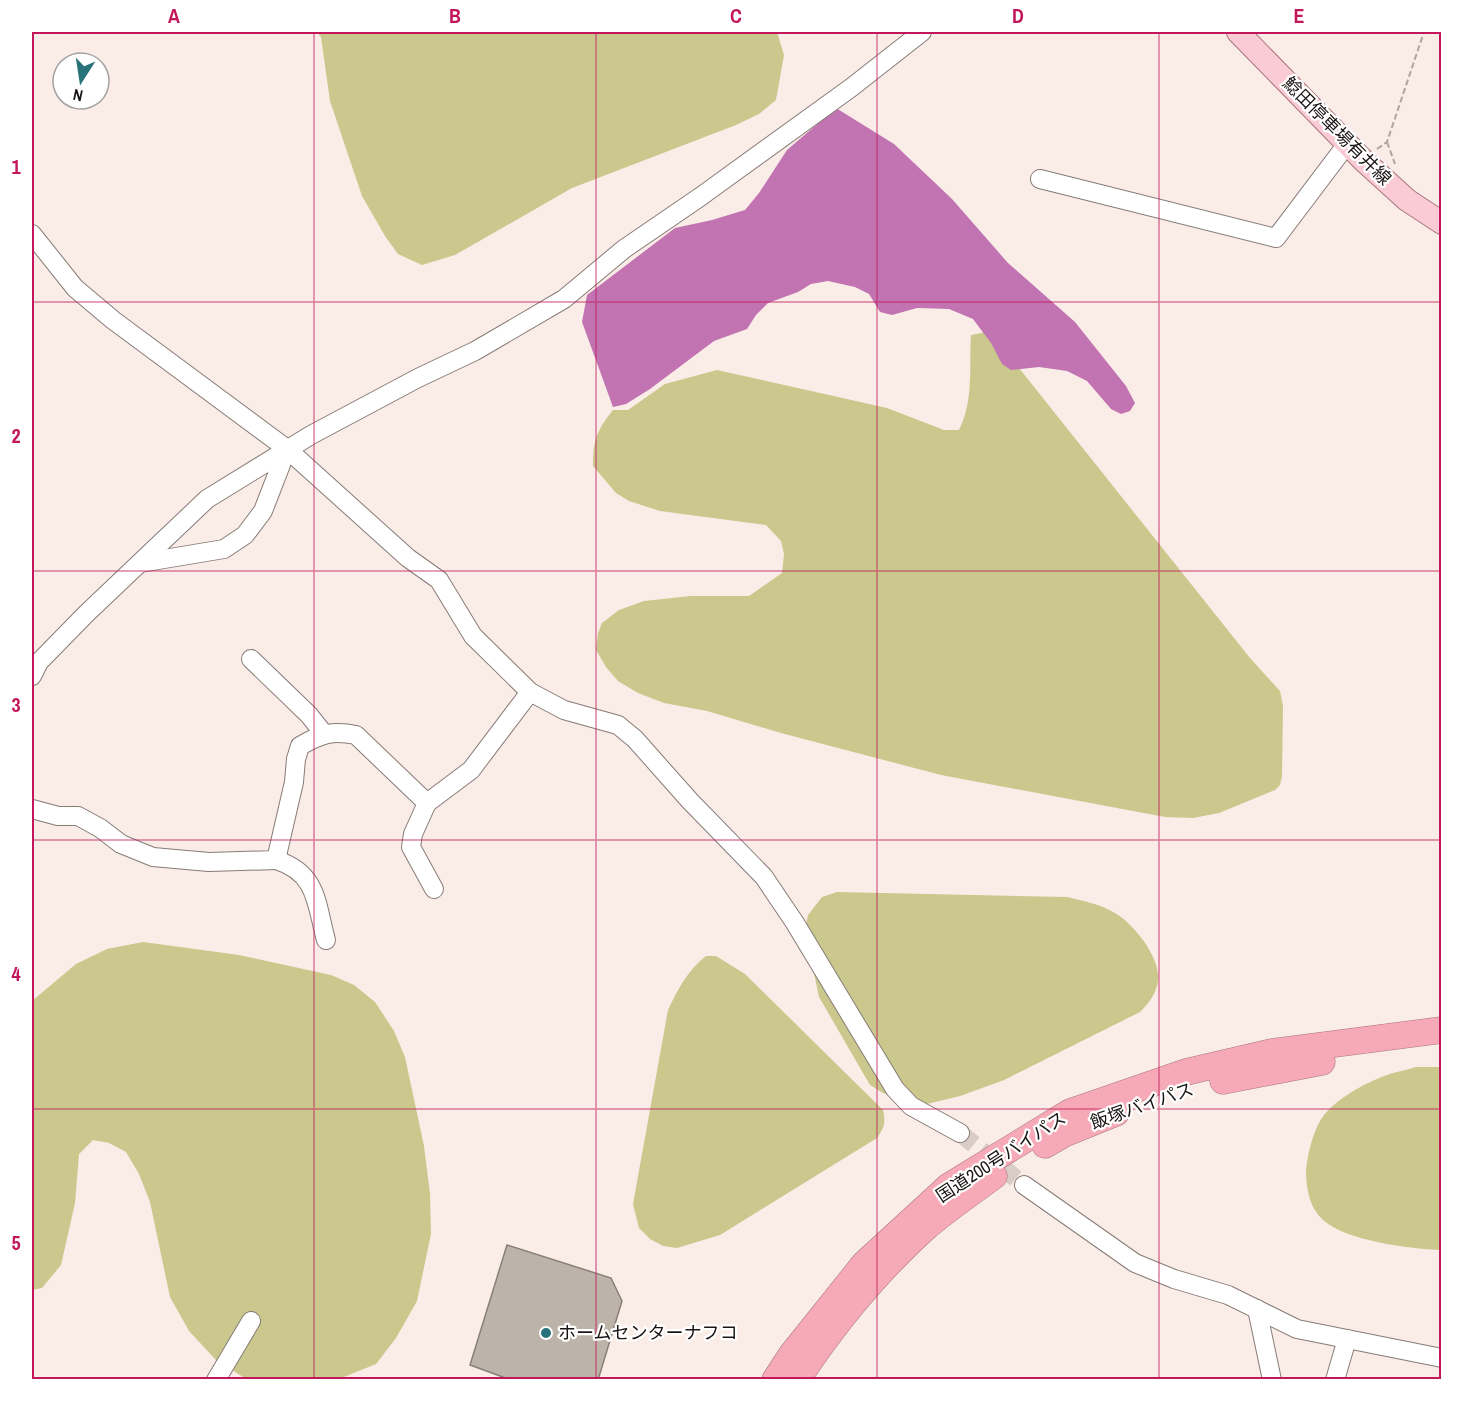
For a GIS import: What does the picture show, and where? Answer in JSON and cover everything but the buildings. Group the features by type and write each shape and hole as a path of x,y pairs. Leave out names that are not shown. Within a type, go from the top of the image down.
{"highway":[{"name":"国道200号バイパス","path":"776,1380 792,1354 827,1308 873,1256 949,1186 1070,1112 1186,1072 1272,1052 1442,1030"},
{"name":"飯塚バイパス","path":"797,1380 856,1299 926,1228 1006,1166 1064,1134 1128,1108 1200,1085 1323,1062 1442,1046"}],"main road":[{"name":"鯰田停車場有井線","path":"1239,32 1355,152 1407,200 1442,223"}],"street":[{"path":"32,676 39,662 207,499 287,449 418,378 475,351 564,299 624,249 852,87 922,32"},
{"path":"1040,179 1276,238 1355,152"},
{"path":"32,234 75,288 113,320 287,449 408,558 439,580 473,636 530,692 564,710 618,725 635,739 690,801 764,877 795,923 895,1089 911,1106 960,1133"},
{"path":"140,563 224,549 245,535 263,511 287,449"},
{"path":"251,659 309,715 324,734"},
{"path":"434,889 411,847 427,802 471,770 530,692"},
{"path":"276,860 300,746 324,734 340,732 356,735 427,802"},
{"path":"32,808 58,816 78,816 100,828 121,844 153,857 209,862 276,860 289,864 300,871 310,882 326,940"},
{"path":"1024,1185 1135,1263 1174,1279 1228,1295 1298,1329 1442,1358"},
{"path":"1257,1309 1272,1380"},
{"path":"216,1380 250,1321"},
{"path":"1335,1380 1347,1339"}],"path":[{"path":"1402,171 1394,163 1387,142 1424,32"},
{"path":"1355,152 1387,142"}],"shaded area":[{"path":"317,32 777,32 784,55 776,100 759,114 572,188 455,255 422,265 398,254 362,196 330,101 321,37"},
{"path":"836,108 894,144 952,199 1008,263 1075,322 1126,386 1135,403 1130,411 1121,414 1111,409 1087,381 1067,371 1039,367 1011,370 1002,364 991,343 973,319 949,309 917,308 892,315 880,312 869,294 855,287 828,281 811,284 798,292 768,303 747,329 714,341 650,389 626,404 613,407 582,322 587,295 675,228 745,210 787,150"},
{"path":"986,332 995,338 1250,658 1280,691 1283,706 1282,776 1280,785 1275,790 1219,813 1193,818 1165,817 941,775 707,711 664,703 638,693 618,681 606,667 596,650 598,633 602,623 619,610 644,601 691,596 749,596 782,573 784,554 781,541 766,525 660,511 629,501 616,493 593,466 597,436 613,410 628,410 665,384 717,370 887,408 944,430 959,430 969,395 971,335"},
{"path":"837,892 1067,897 1092,903 1122,918 1145,942 1158,972 1156,990 1140,1012 1004,1080 960,1096 927,1104 897,1098 870,1085 819,997 806,925 808,915 822,897"},
{"path":"143,942 239,955 331,975 354,985 375,1002 394,1031 405,1057 424,1146 430,1194 431,1234 417,1301 396,1338 376,1364 339,1379 248,1380 216,1360 189,1331 170,1297 150,1202 139,1174 126,1152 109,1143 93,1140 79,1154 75,1203 61,1265 42,1288 32,1290 32,1001 76,964 107,949"},
{"path":"706,956 716,956 745,974 883,1110 884,1121 877,1138 720,1235 677,1248 663,1246 650,1239 639,1228 633,1204 668,1010 688,974"},
{"path":"1416,1067 1441,1067 1441,1250 1379,1242 1333,1227 1315,1210 1307,1188 1306,1168 1311,1145 1316,1130 1327,1112 1340,1100 1362,1086 1386,1075"}],"tunnel":[{"path":"960,1133 1024,1185"}],"place":[{"name":"ホームセンターナフコ","path":"546,1333"}]}
